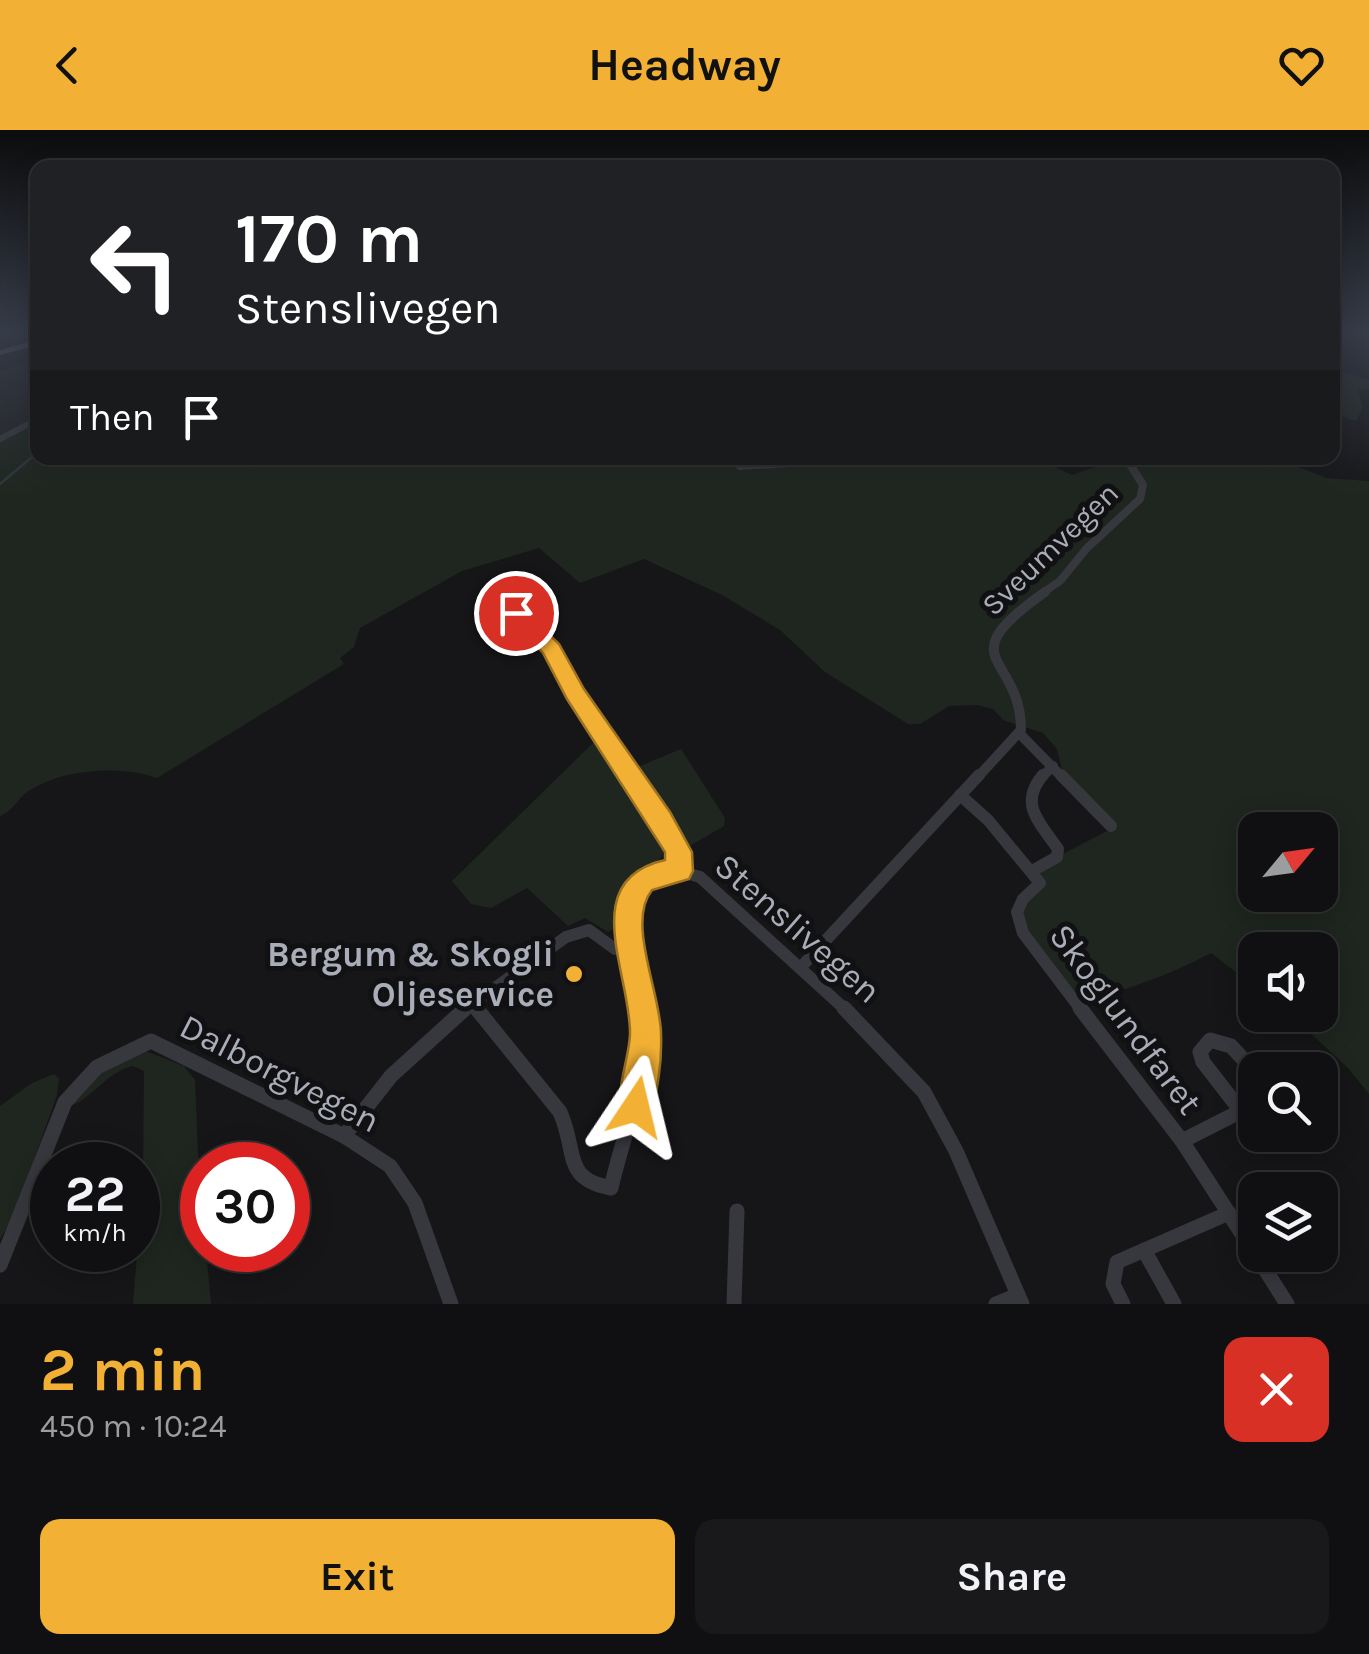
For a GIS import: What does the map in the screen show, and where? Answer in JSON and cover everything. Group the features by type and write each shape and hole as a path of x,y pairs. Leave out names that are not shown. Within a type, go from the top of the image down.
{"street":[{"path":"0,439 30,423"},
{"path":"740,466 757,465"},
{"name":"Sveumvegen","path":"1019,733 1023,714 996,666 994,638 1009,617 1054,587 1087,548 1140,499 1142,486 1130,465"},
{"name":"Stenslivegen","path":"516,613 548,644 575,694 661,819 678,852 680,871 711,884 802,966 887,1049 932,1104 1020,1299"},
{"path":"802,966 1019,733 1111,826"},
{"path":"960,795 1036,877 1057,856 1058,849 1034,818 1028,796 1032,784 1053,766"},
{"path":"471,1002 560,1112 569,1132 578,1176 588,1184 611,1188 636,1107 644,1065 644,1012 626,918 632,894 651,876 680,871"},
{"name":"Skoglundfaret","path":"1036,877 1020,904 1017,920 1023,932 1182,1141 1238,1227"},
{"path":"344,1136 404,1061 471,1002 580,930 593,932 614,949 632,949"},
{"name":"Skoglundfaret","path":"1238,1052 1223,1041 1210,1040 1200,1052 1214,1078 1238,1098"},
{"name":"Dalborgvegen","path":"0,1265 64,1102 97,1067 151,1041 377,1155 406,1187 426,1229 452,1304"},
{"name":"Skoglundfaret","path":"1182,1141 1238,1112"},
{"path":"734,1304 737,1211"},
{"path":"1123,1304 1114,1284 1117,1262 1229,1213"},
{"path":"1144,1250 1174,1304"},
{"name":"Skoglundfaret","path":"1266,1272 1286,1304"},
{"path":"996,1304 1020,1299"}],"shaded area":[{"path":"0,388 30,388 30,420 0,438"},
{"path":"1340,388 1369,388 1358,391 1363,407 1356,421 1340,416"},
{"path":"30,420 30,465 1051,465 1072,475 1100,465 1293,465 1327,478 1369,481 1369,1094 1338,1059 1338,1052 1331,1052 1309,1032 1338,1032 1338,932 1238,932 1238,974 1211,953 1088,1002 1071,994 1016,924 1036,882 1032,870 1111,829 1062,770 1057,749 1043,733 1003,720 993,709 977,705 949,706 920,724 908,724 825,672 780,630 722,595 644,559 580,583 539,548 462,571 360,628 354,647 340,658 344,664 157,778 126,771 92,771 59,777 30,790 0,816 0,438"},
{"path":"597,739 664,844 656,863 624,889 620,925 608,932 585,918 568,926 527,888 491,908 471,904 452,881"},
{"path":"681,749 725,818 724,826 686,848 633,769"},
{"path":"148,1052 184,1066 195,1080 198,1142 180,1142 180,1272 208,1272 211,1304 133,1304 136,1272 160,1272 160,1142 143,1142 144,1071 133,1066 123,1069 67,1107 92,1079 135,1054"},
{"path":"54,1074 59,1079 40,1142 30,1142 30,1170 13,1218 0,1239 0,1106 32,1083"}],"waterway":[{"path":"0,484 30,459"}],"place":[{"name":"Bergum & Skogli Oljeservice","path":"574,974"}],"route":[{"path":"516,613 551,649 575,694 668,830 680,859 680,871 662,872 642,882 626,911 646,1033 636,1107"}]}
